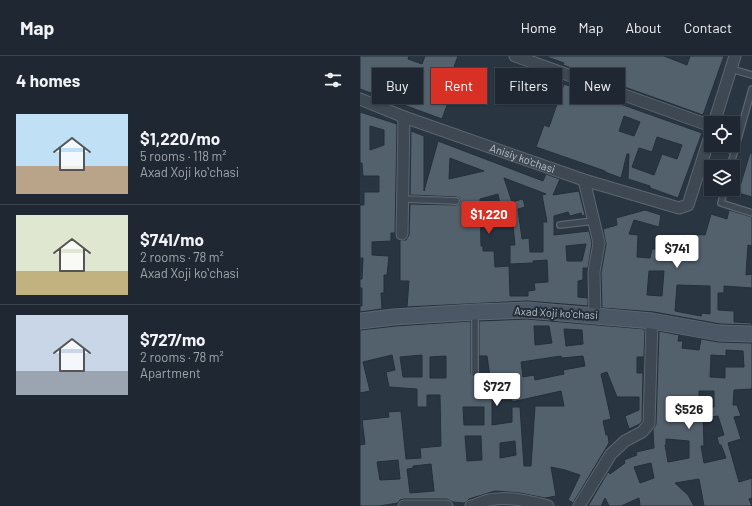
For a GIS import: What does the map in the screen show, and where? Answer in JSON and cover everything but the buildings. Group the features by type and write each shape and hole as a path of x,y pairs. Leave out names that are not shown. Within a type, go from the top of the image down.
{"street":[{"path":"515,56 704,124"},
{"path":"716,116 735,56"},
{"name":"Anisiy ko'chasi","path":"360,99 404,117 584,180 679,208 688,205 708,152"},
{"path":"402,234 404,117"},
{"path":"584,180 599,243 594,272 595,315"},
{"name":"Axad Xoji koʻchasi","path":"360,321 394,317 527,310 652,321 719,332 752,334"},
{"path":"579,506 611,454 625,441 642,432 649,424 652,321"},
{"path":"471,506 487,500 506,498 525,500 548,506"},
{"path":"404,506 447,506"}],"lane":[{"path":"731,69 752,75"},
{"path":"740,130 752,89"},
{"path":"723,196 721,203 752,213"},
{"path":"403,199 456,201"},
{"path":"560,225 594,221"},
{"path":"475,312 475,374"}]}
